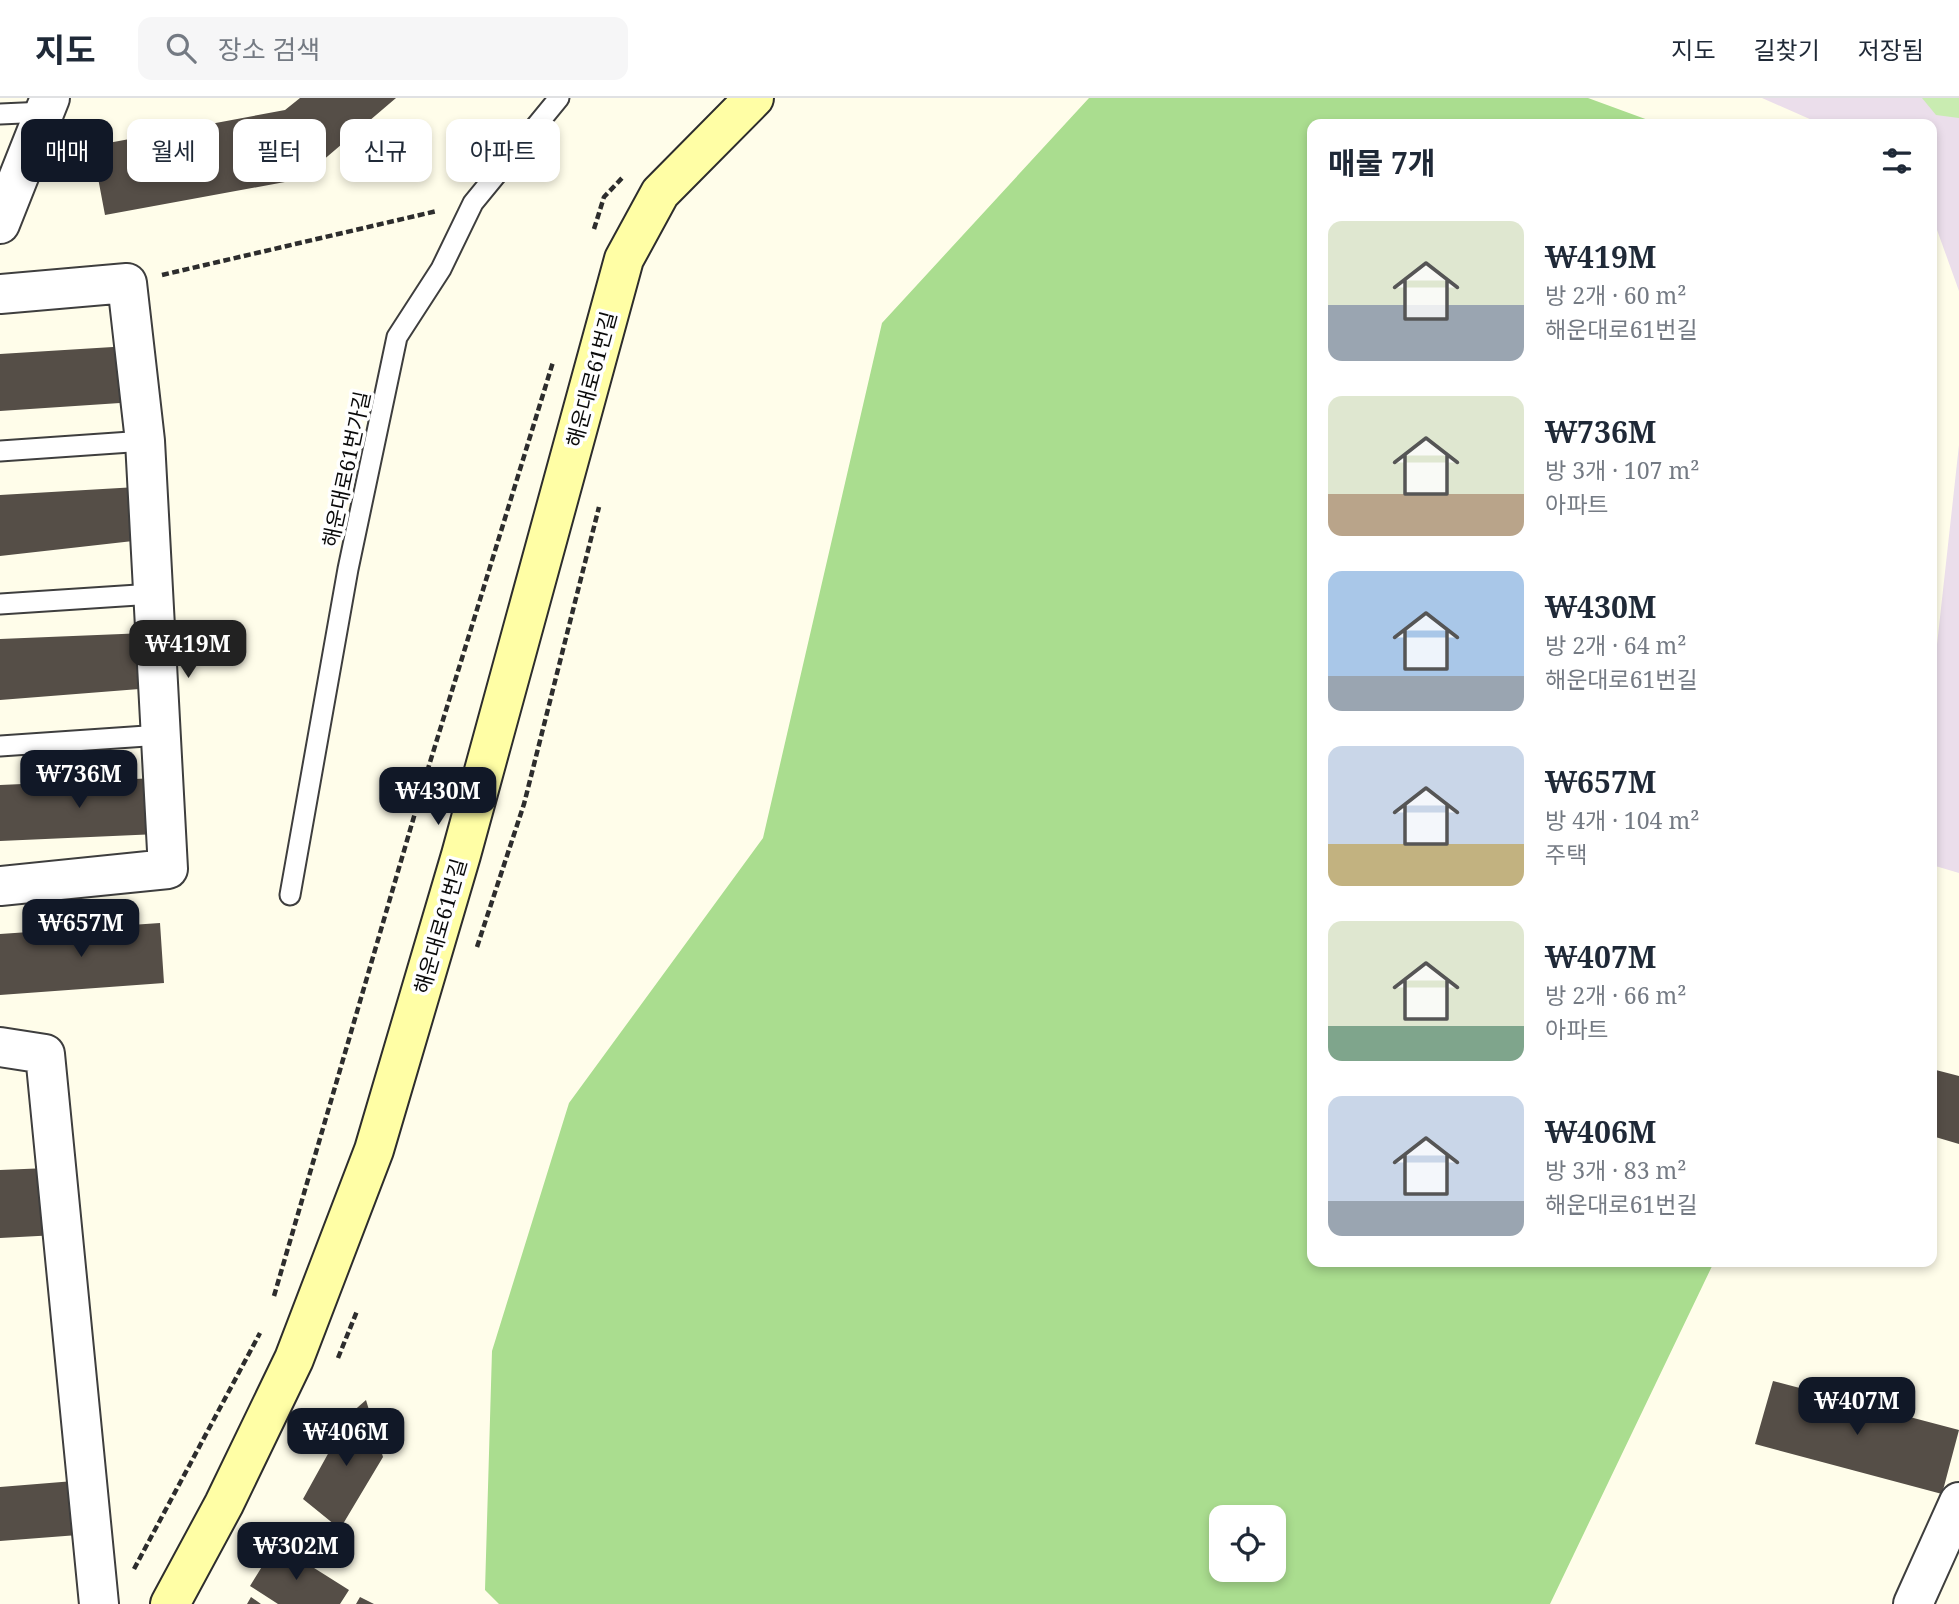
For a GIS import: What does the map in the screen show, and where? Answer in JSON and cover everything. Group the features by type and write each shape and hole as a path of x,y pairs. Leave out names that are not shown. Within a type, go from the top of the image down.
{"main road":[{"name":"해운대로61번길","path":"170,1604 224,1504 294,1359 374,1150 461,855 624,259 660,193 754,98"}],"street":[{"path":"0,224 48,105"},
{"path":"0,294 127,283 145,441 168,869 0,886"},
{"path":"0,1048 46,1054 99,1604"},
{"path":"1913,1604 1959,1502"}],"lane":[{"name":"해운대로61번가길","path":"290,895 348,569 397,337 441,269 473,203 559,98"},
{"path":"0,114 48,105"},
{"path":"0,451 145,441"},
{"path":"0,604 153,594"},
{"path":"0,746 161,735"}],"path":[{"path":"591,237 604,197 633,167"},
{"path":"127,283 473,203"},
{"path":"271,1308 424,785 554,357"},
{"path":"129,1579 267,1321"}],"shaded area":[{"path":"1762,98 1959,98 1959,291 1937,230 1937,119 1810,119"},
{"path":"1959,445 1959,873 1937,866 1937,645"}],"green space":[{"path":"1089,98 1588,98 1645,119 1307,119 1307,1267 1712,1267 1550,1604 499,1604 485,1590 492,1351 569,1103 763,838 882,323"},
{"path":"1922,98 1959,98 1959,118 1936,115"}],"building":[{"path":"300,98 396,98 371,119 340,119 340,146 326,158 326,119 237,119 285,110"},
{"path":"233,120 233,182 285,182 105,215 99,182 113,182 113,142 127,139 127,182 219,182 219,122"},
{"path":"129,346 135,402 0,411 0,354"},
{"path":"137,487 142,540 0,556 0,495"},
{"path":"146,633 152,688 0,700 0,639"},
{"path":"157,778 158,834 0,841 0,785"},
{"path":"160,923 164,983 0,995 0,934"},
{"path":"1937,1070 1959,1076 1959,1144 1937,1137"},
{"path":"48,1168 57,1235 0,1238 0,1170"},
{"path":"1773,1381 1959,1430 1942,1494 1755,1444"},
{"path":"366,1400 383,1457 340,1529 303,1499 350,1414"},
{"path":"74,1481 78,1535 0,1541 0,1487"},
{"path":"276,1544 349,1590 340,1604 278,1604 250,1586"},
{"path":"251,1597 261,1604 247,1604"},
{"path":"360,1597 374,1604 356,1604"}]}
